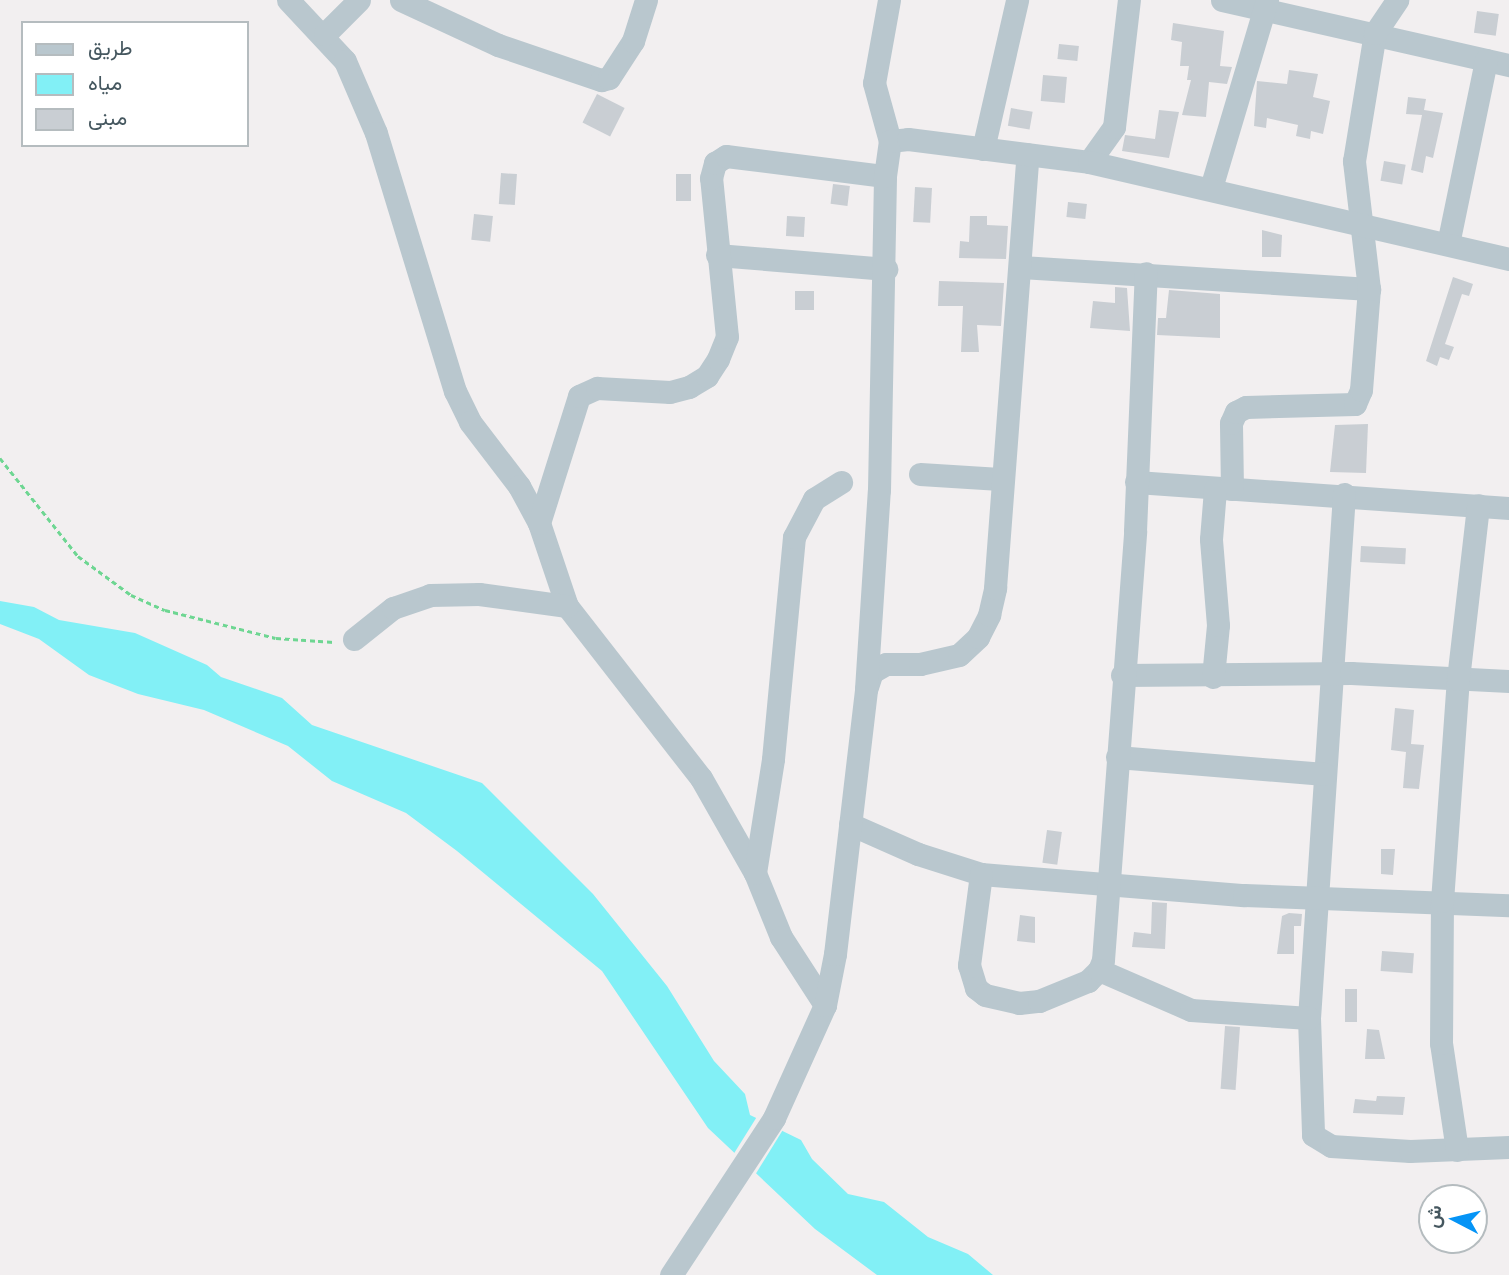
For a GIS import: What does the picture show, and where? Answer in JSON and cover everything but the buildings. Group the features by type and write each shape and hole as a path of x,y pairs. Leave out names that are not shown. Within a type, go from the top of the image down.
{"street":[{"path":"288,0 325,34 345,61 376,133 455,391 470,422 519,486 539,523 567,606 668,730 755,873 781,937 825,1005"},
{"path":"325,34 359,0"},
{"path":"401,0 498,45 601,80 610,78 633,41 646,0"},
{"path":"671,1275 711,1208 741,1170 774,1118 825,1005 843,901 866,689 886,270 885,176 890,141 874,83 889,0"},
{"path":"983,149 1017,0"},
{"path":"1089,162 1114,127 1129,0"},
{"path":"1223,0 1267,4 1509,65"},
{"path":"1213,677 1218,625 1211,539 1224,489 1231,422 1236,412 1246,407 1354,404 1362,390 1369,289 1365,226 1355,198 1354,161 1375,33 1397,0"},
{"path":"1211,188 1267,4"},
{"path":"1448,244 1486,60"},
{"path":"890,141 1089,162 1211,188 1509,259"},
{"path":"866,689 872,672 886,664 920,664 959,655 978,637 995,588 1000,479 1021,267 1028,154"},
{"path":"539,523 579,396 597,388 670,392 707,376 727,337 711,178 715,163 726,156 885,176"},
{"path":"717,255 886,270"},
{"path":"1021,267 1369,289"},
{"path":"981,874 970,965 976,988 985,995 1019,1003 1039,1001 1088,981 1099,970 1103,960 1109,884 1136,482 1146,273"},
{"path":"920,474 1000,479"},
{"path":"755,873 773,759 794,537 814,499 841,482"},
{"path":"1136,482 1344,494 1509,508"},
{"path":"1344,494 1329,674 1309,1018 1312,1135 1331,1146 1457,1150 1509,1147"},
{"path":"1457,1150 1441,1043 1442,901 1458,679 1478,505"},
{"path":"355,639 393,608 430,595 479,594 567,606"},
{"path":"1122,675 1213,677 1329,674 1509,681"},
{"path":"1117,757 1324,774"},
{"path":"850,824 918,854 981,874 1109,884 1509,905"},
{"path":"1099,970 1191,1010 1309,1018"}],"path":[{"path":"0,458 78,556 131,595 165,610 276,638 355,639"}],"water":[{"path":"0,601 34,607 59,620 135,633 207,665 221,677 282,698 312,725 482,783 593,894 667,986 714,1061 745,1094 750,1115 801,1140 812,1159 848,1194 884,1202 928,1237 968,1254 993,1275 877,1275 815,1229 708,1128 602,971 457,851 406,813 332,781 288,746 204,710 138,694 89,675 39,639 0,624"}],"pier":[{"path":"758,1115 784,1128 755,1175 733,1155"}]}
